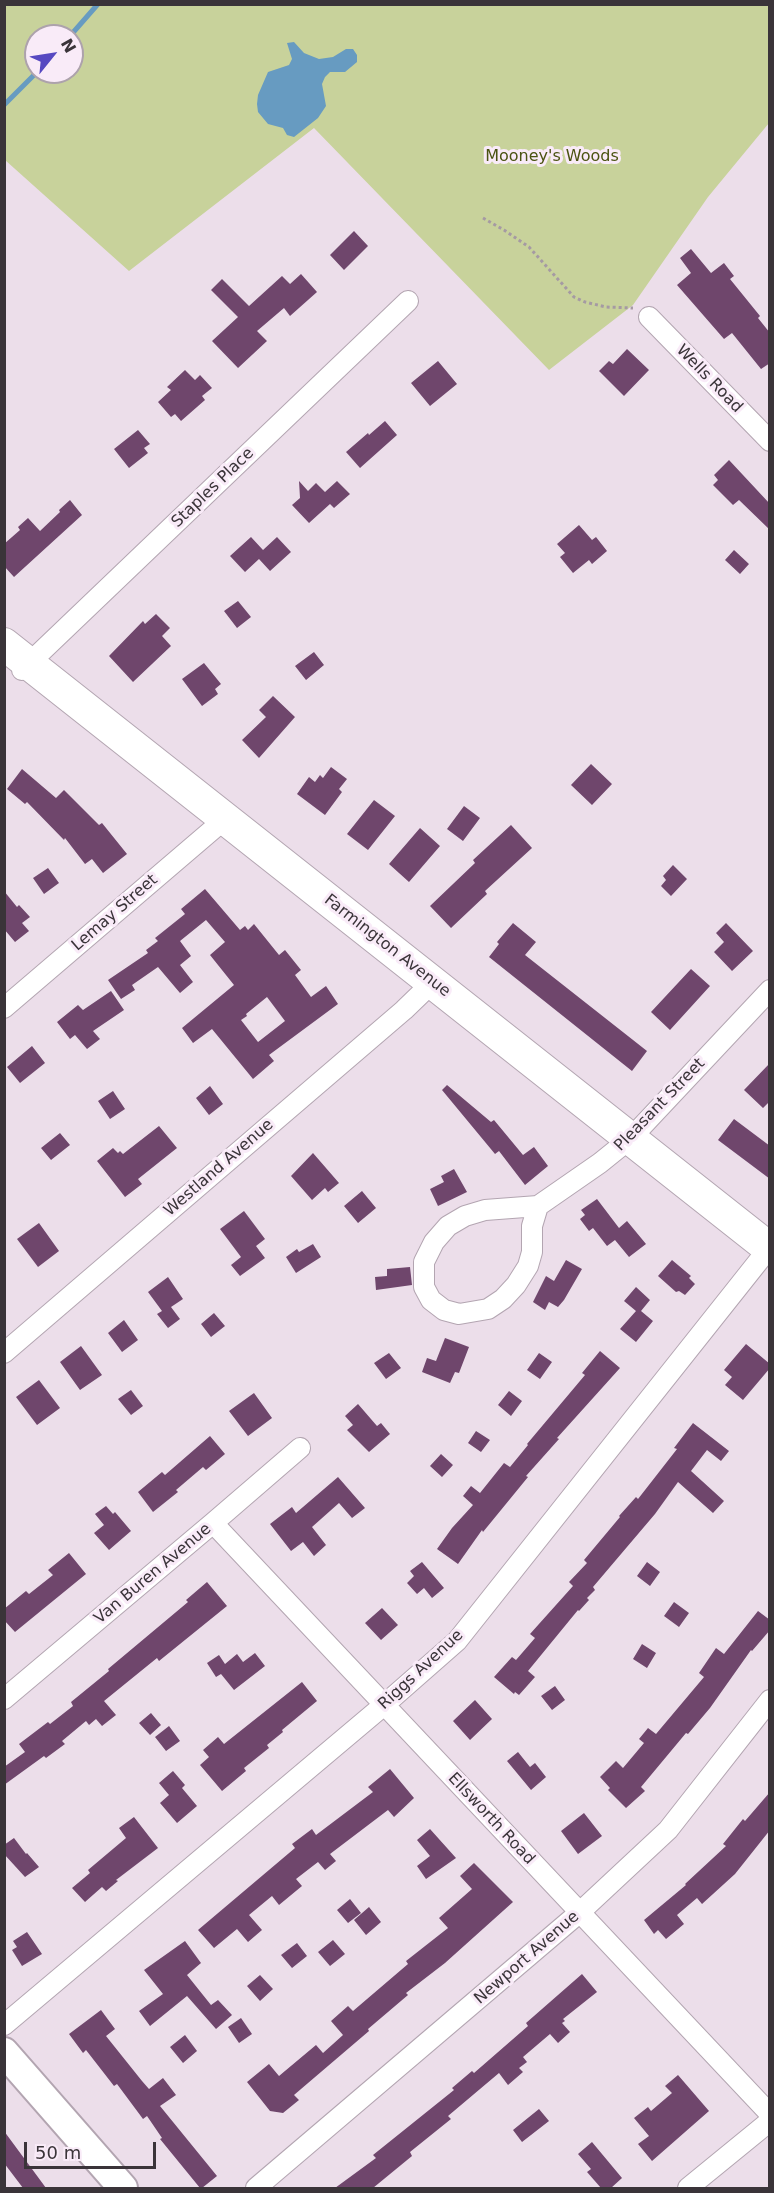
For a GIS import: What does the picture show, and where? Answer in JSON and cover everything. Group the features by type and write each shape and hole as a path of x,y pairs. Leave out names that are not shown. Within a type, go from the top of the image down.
{"main road":[{"name":"Farmington Avenue","path":"4,644 17,667 767,1256"},
{"path":"4,2052 123,2188"}],"street":[{"name":"Staples Place","path":"17,667 408,301"},
{"name":"Wells Road","path":"649,317 770,441"},
{"name":"Lemay Street","path":"4,1008 219,824"},
{"name":"Westland Avenue","path":"4,1353 427,988"},
{"name":"Pleasant Street","path":"538,1206 625,1143 770,990"},
{"path":"538,1206 532,1226 532,1252 528,1266 503,1299 488,1309 459,1314 444,1310 432,1300 424,1287 424,1262 434,1242 448,1226 465,1216 485,1210 538,1206"},
{"name":"Riggs Avenue","path":"4,2025 457,1641 767,1256"},
{"name":"Van Buren Avenue","path":"4,1699 300,1448"},
{"name":"Ellsworth Road","path":"213,1523 770,2114"},
{"name":"Newport Avenue","path":"256,2188 579,1913 668,1830 770,1700"},
{"path":"688,2188 770,2121"}],"path":[{"path":"483,218 529,247 574,297 606,307 640,308 649,317"}],"green space":[{"name":"Mooney's Woods","path":"5,5 769,5 769,123 708,197 633,305 549,370 314,128 129,271 5,160"}],"water":[{"path":"294,42 304,53 319,59 333,57 346,49 353,49 357,55 357,62 345,72 330,72 325,77 322,84 326,106 318,118 294,137 287,135 283,128 268,124 258,112 257,104 258,95 268,72 289,65 292,59 287,43"}],"building":[{"path":"354,231 368,246 344,270 330,255"},
{"path":"691,249 711,273 724,263 734,276 730,279 760,316 758,318 770,333 770,363 761,369 732,333 724,339 677,285 691,273 680,258"},
{"path":"301,274 317,292 290,316 284,308 257,331 267,341 238,368 212,341 238,317 211,290 222,279 249,306 282,276 290,284"},
{"path":"627,349 649,370 624,396 599,371 609,361 613,364"},
{"path":"438,361 457,384 430,406 411,383"},
{"path":"185,370 195,380 200,375 212,388 202,396 205,400 181,421 175,414 171,417 158,402 171,390 167,387"},
{"path":"385,421 397,435 360,468 346,452"},
{"path":"138,430 150,444 144,448 148,453 129,468 114,449"},
{"path":"729,460 770,504 770,530 739,500 733,505 713,485 718,480 714,475"},
{"path":"299,481 308,491 316,483 325,492 337,481 350,494 334,508 330,504 309,523 292,505 300,498"},
{"path":"70,500 82,515 14,577 4,566 4,544 20,530 18,527 28,518 40,531"},
{"path":"579,525 592,540 596,537 607,551 592,564 589,560 573,573 560,557 565,553 557,544"},
{"path":"251,537 263,550 277,537 291,552 270,571 259,559 245,572 230,556"},
{"path":"734,550 749,564 740,574 725,560"},
{"path":"238,601 251,617 237,628 224,611"},
{"path":"156,614 170,628 162,636 171,646 133,682 109,656 143,621 145,624"},
{"path":"314,652 324,665 306,680 295,666"},
{"path":"204,663 221,684 215,689 218,694 202,706 182,679"},
{"path":"273,696 295,717 259,758 242,740 266,717 259,710"},
{"path":"591,764 612,784 592,805 571,785"},
{"path":"331,767 347,779 339,789 342,792 325,815 297,794 309,777 315,782 320,775 323,778"},
{"path":"22,769 56,798 64,790 99,825 102,823 127,854 103,873 92,859 85,864 65,838 64,840 27,802 25,804 7,789"},
{"path":"374,800 395,816 368,850 347,834"},
{"path":"464,806 480,818 463,841 447,829"},
{"path":"511,825 532,848 485,891 487,894 451,928 430,906 475,863 473,860"},
{"path":"420,828 440,846 409,882 389,864"},
{"path":"673,865 687,879 671,896 661,886 666,880 663,876"},
{"path":"48,868 59,883 44,894 33,878"},
{"path":"205,889 240,930 245,926 248,930 254,924 279,955 285,950 301,970 295,975 311,997 326,986 338,1004 269,1055 274,1061 253,1079 212,1029 193,1043 182,1028 234,985 210,955 225,942 206,920 180,941 191,956 180,965 193,982 180,993 158,967 132,985 135,990 121,999 108,980 148,953 146,950 158,941 155,938 185,914 181,909","holes":["267,997 285,1021 258,1042 241,1020"]},
{"path":"4,891 17,907 19,905 30,917 22,923 29,931 15,942 4,929"},
{"path":"513,923 536,942 525,955 647,1051 632,1071 489,957 499,944 497,942"},
{"path":"726,923 753,951 732,971 714,952 724,942 716,933"},
{"path":"691,969 710,986 670,1030 651,1012"},
{"path":"111,991 124,1010 93,1031 100,1039 87,1049 75,1035 70,1039 57,1022 78,1005 83,1010"},
{"path":"32,1046 45,1063 20,1083 7,1067"},
{"path":"770,1063 770,1101 763,1108 744,1090"},
{"path":"447,1085 491,1122 494,1120 523,1155 534,1147 548,1166 525,1185 499,1151 495,1154 442,1090"},
{"path":"210,1086 223,1104 209,1115 196,1098"},
{"path":"113,1091 125,1109 110,1119 98,1101"},
{"path":"734,1119 770,1146 770,1179 718,1140"},
{"path":"159,1126 177,1148 138,1179 142,1184 125,1197 97,1161 113,1148 123,1154"},
{"path":"60,1133 70,1145 51,1160 41,1148"},
{"path":"313,1153 339,1183 328,1192 325,1188 312,1200 291,1176"},
{"path":"454,1169 467,1192 438,1206 430,1189 444,1182 441,1176"},
{"path":"362,1191 376,1208 358,1223 344,1206"},
{"path":"597,1199 619,1228 627,1221 646,1244 629,1257 615,1240 607,1246 593,1228 589,1231 580,1219 585,1215 581,1210"},
{"path":"244,1211 265,1239 256,1246 265,1258 240,1276 231,1265 241,1257 220,1229"},
{"path":"39,1223 59,1251 38,1267 17,1239"},
{"path":"313,1244 321,1257 296,1273 286,1257 297,1249 299,1252"},
{"path":"566,1260 582,1269 558,1307 549,1302 545,1310 533,1302 546,1276 554,1281"},
{"path":"672,1260 691,1276 689,1278 695,1284 685,1295 679,1291 676,1292 658,1276"},
{"path":"410,1267 412,1285 376,1290 375,1277 387,1276 387,1269"},
{"path":"168,1277 183,1299 171,1307 180,1319 168,1328 157,1314 162,1311 148,1292"},
{"path":"636,1287 650,1300 641,1311 653,1321 636,1342 620,1329 636,1311 624,1301"},
{"path":"214,1313 225,1326 211,1337 201,1324"},
{"path":"124,1320 138,1340 122,1352 108,1333"},
{"path":"445,1338 469,1347 459,1373 455,1372 450,1383 422,1372 427,1358 436,1361"},
{"path":"746,1344 770,1364 770,1368 743,1400 725,1385 732,1377 724,1370"},
{"path":"81,1346 102,1375 80,1390 60,1362"},
{"path":"600,1351 620,1368 557,1438 559,1439 526,1476 528,1477 483,1532 482,1530 458,1564 437,1549 473,1505 463,1496 471,1486 480,1493 504,1463 510,1467 585,1375 582,1373"},
{"path":"389,1353 401,1368 386,1379 374,1363"},
{"path":"539,1353 552,1362 540,1379 527,1370"},
{"path":"39,1380 60,1408 37,1425 16,1397"},
{"path":"131,1390 143,1406 131,1415 118,1399"},
{"path":"509,1391 522,1401 511,1416 498,1405"},
{"path":"254,1393 272,1418 248,1436 229,1411"},
{"path":"358,1404 377,1426 381,1423 390,1434 369,1452 347,1430 353,1425 345,1416"},
{"path":"693,1423 729,1451 721,1461 707,1450 691,1471 724,1501 713,1513 678,1482 655,1514 593,1587 595,1590 587,1598 589,1600 578,1610 528,1671 535,1677 519,1695 515,1692 514,1694 494,1677 512,1657 516,1660 535,1638 530,1634 573,1586 569,1582 587,1563 584,1560 619,1516 636,1497 638,1499 677,1449 674,1448"},
{"path":"476,1431 490,1440 481,1452 468,1443"},
{"path":"210,1436 225,1454 206,1470 203,1467 176,1490 178,1492 153,1512 138,1492 162,1472 165,1475"},
{"path":"441,1454 453,1465 442,1477 430,1466"},
{"path":"338,1477 365,1508 352,1518 339,1503 312,1527 326,1545 314,1556 303,1542 291,1551 270,1524 292,1507 296,1513"},
{"path":"106,1506 113,1514 115,1512 131,1531 109,1550 94,1533 104,1525 95,1514"},
{"path":"69,1553 86,1574 15,1632 4,1620 4,1609 26,1591 29,1594 53,1575 48,1570"},
{"path":"422,1562 444,1588 432,1598 424,1588 417,1594 407,1583 414,1576 410,1571"},
{"path":"647,1562 660,1572 650,1586 637,1576"},
{"path":"207,1582 227,1606 159,1661 157,1658 104,1701 116,1715 102,1726 96,1719 89,1725 86,1721 62,1741 65,1744 4,1785 4,1767 25,1752 19,1744 73,1706 71,1702 188,1602 186,1600"},
{"path":"674,1602 689,1613 679,1627 664,1616"},
{"path":"382,1608 398,1625 381,1640 365,1623"},
{"path":"758,1611 770,1620 770,1630 751,1650 710,1708 641,1787 645,1791 626,1808 608,1790 610,1788 600,1777 616,1761 623,1768 644,1743 639,1739 648,1728 656,1734 704,1677 699,1673 716,1648 724,1654"},
{"path":"642,1644 656,1653 647,1668 633,1659"},
{"path":"255,1653 265,1666 234,1690 221,1674 216,1677 207,1663 219,1655 225,1664 237,1654 243,1662"},
{"path":"302,1682 317,1701 282,1730 283,1732 267,1745 269,1748 244,1768 246,1771 222,1791 200,1765 209,1757 203,1750 218,1737 224,1744"},
{"path":"555,1686 565,1700 552,1710 541,1696"},
{"path":"475,1700 492,1719 470,1740 453,1721"},
{"path":"151,1713 161,1725 150,1735 139,1723"},
{"path":"169,1726 180,1741 166,1751 155,1737"},
{"path":"518,1752 530,1767 535,1763 546,1777 531,1790 507,1761"},
{"path":"390,1769 414,1798 394,1817 388,1810 330,1854 336,1861 325,1870 318,1862 296,1879 302,1886 279,1905 272,1896 249,1915 262,1930 248,1942 237,1929 214,1948 198,1930 295,1848 292,1844 312,1829 316,1835 373,1792 368,1787"},
{"path":"173,1771 185,1785 182,1788 197,1806 177,1823 160,1803 169,1795 159,1783"},
{"path":"770,1792 770,1830 735,1874 702,1904 697,1898 677,1915 684,1924 666,1939 658,1930 654,1934 644,1920 686,1885 726,1846 723,1844 743,1819 745,1821"},
{"path":"584,1813 602,1836 578,1854 561,1831"},
{"path":"134,1817 158,1848 116,1880 118,1881 106,1891 102,1887 85,1902 72,1888 90,1873 88,1870 126,1838 119,1828"},
{"path":"430,1829 456,1858 426,1879 417,1866 430,1856 417,1840"},
{"path":"14,1838 39,1867 25,1877 4,1854 4,1845"},
{"path":"474,1863 513,1902 445,1963 406,1993 408,1995 368,2029 369,2031 294,2095 299,2100 283,2113 270,2111 247,2082 269,2064 279,2076 316,2045 323,2053 343,2035 331,2021 348,2006 353,2011 408,1964 406,1961 448,1928 439,1918 472,1889 460,1876"},
{"path":"350,1899 361,1913 348,1923 337,1910"},
{"path":"369,1907 381,1922 366,1935 354,1920"},
{"path":"27,1932 42,1954 22,1966 12,1950 17,1947 13,1941"},
{"path":"333,1940 345,1954 330,1966 318,1952"},
{"path":"185,1941 201,1963 187,1975 211,2005 218,2000 232,2015 216,2029 187,1996 150,2026 139,2011 163,1994 144,1970"},
{"path":"297,1943 307,1956 292,1968 281,1955"},
{"path":"582,1974 597,1992 563,2019 565,2021 562,2023 570,2032 558,2043 550,2034 523,2057 527,2062 519,2068 523,2072 508,2085 499,2073 448,2116 451,2119 410,2152 412,2156 373,2188 335,2188 376,2158 373,2155 454,2090 452,2088 472,2071 474,2073 528,2026 526,2023"},
{"path":"260,1975 273,1989 260,2001 247,1986"},
{"path":"101,2010 115,2029 106,2036 149,2089 163,2078 176,2095 160,2106 217,2176 202,2188 160,2139 162,2138 147,2116 143,2119 117,2084 114,2086 86,2050 83,2053 69,2034"},
{"path":"241,2018 252,2034 239,2043 228,2027"},
{"path":"185,2035 197,2051 183,2063 170,2047"},
{"path":"678,2075 709,2111 652,2161 638,2144 649,2136 634,2118 648,2107 651,2111 672,2093 665,2086"},
{"path":"539,2109 549,2121 522,2142 513,2130"},
{"path":"4,2131 46,2188 23,2188 4,2163"},
{"path":"592,2142 622,2178 611,2188 601,2188 587,2172 591,2169 578,2154"}],"waterway":[{"path":"80,24 98,4"},
{"path":"4,105 25,84"}]}
